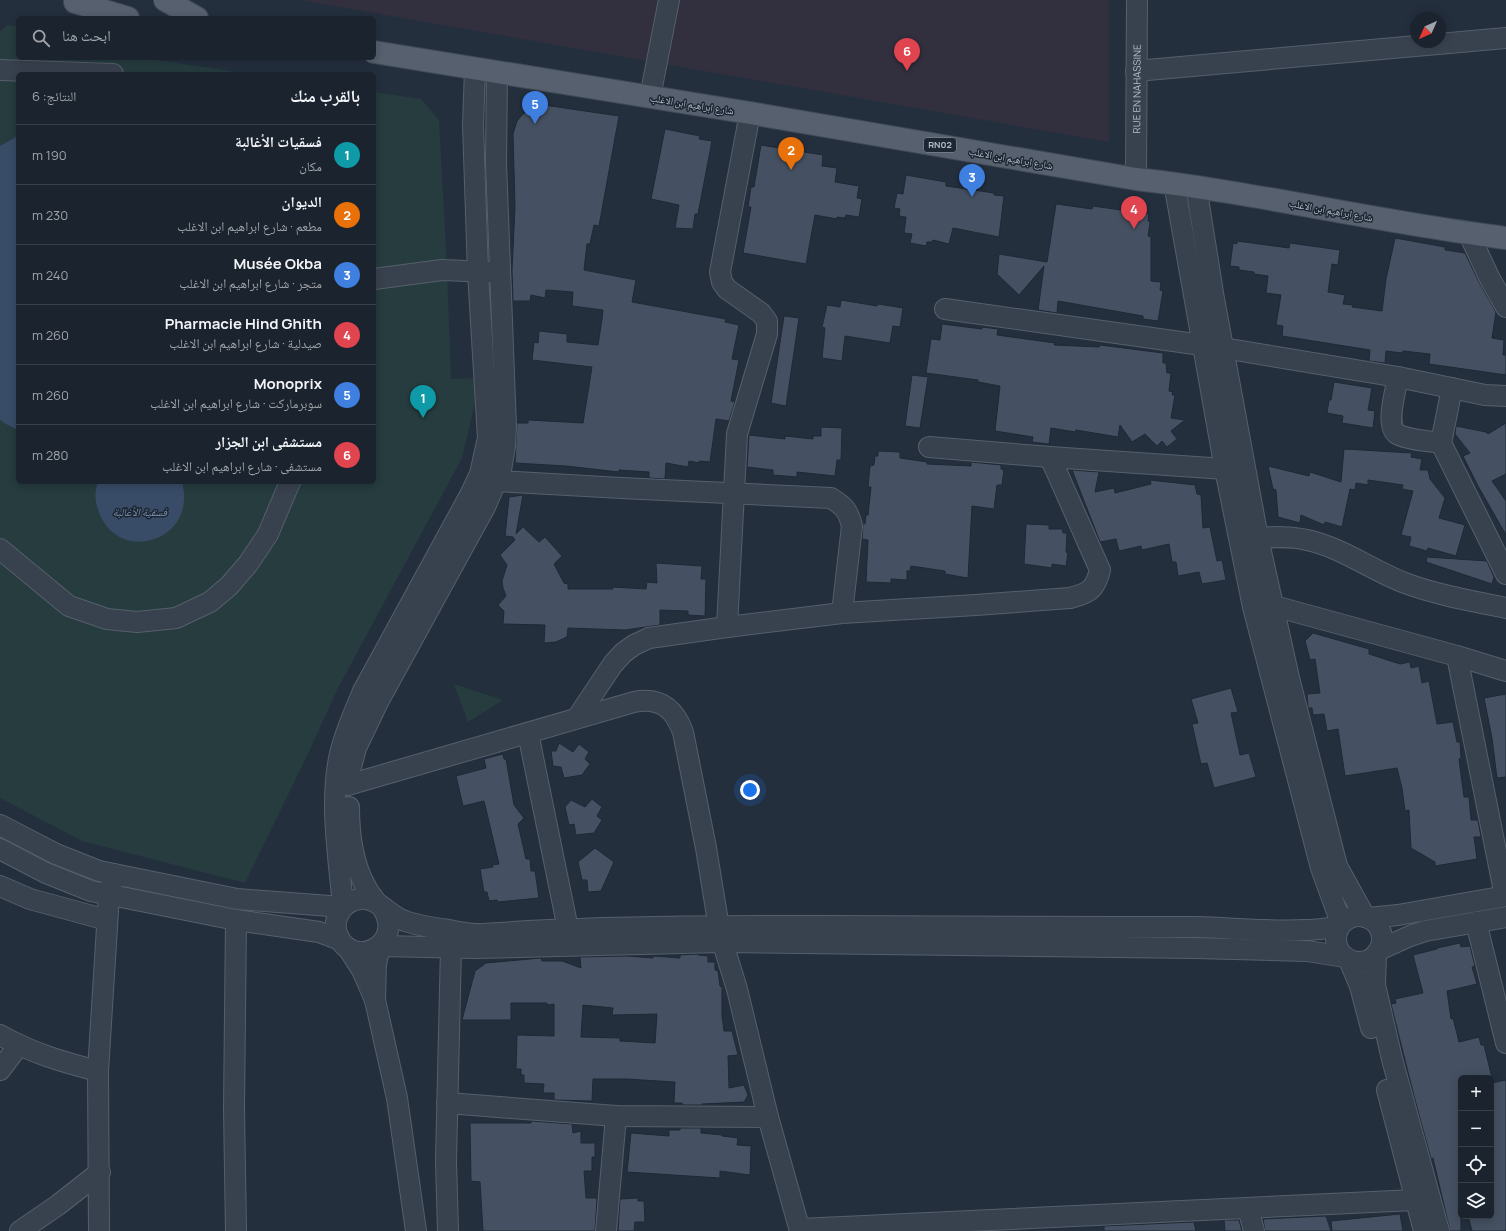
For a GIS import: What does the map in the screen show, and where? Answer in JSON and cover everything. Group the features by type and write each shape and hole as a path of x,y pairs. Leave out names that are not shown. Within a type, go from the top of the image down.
{"main road":[{"path":"71,1 121,16"},
{"path":"168,1 194,16"},
{"name":"شارع ابراهيم ابن الاغلب","path":"376,52 750,113 1136,179 1196,186 1469,234 1506,238"}],"street":[{"path":"650,97 670,0"},
{"name":"RUE EN NAHASSINE","path":"1136,179 1137,0"},
{"path":"1136,71 1506,38"},
{"path":"416,1231 397,1098 376,1000 376,964 380,946 388,934 388,917 366,888 359,874 354,854 349,815 348,785 356,748 366,725 485,507 488,478 488,438 478,272 473,126 475,69"},
{"path":"0,70 56,72"},
{"path":"343,907 336,821 336,788 340,754 349,725 363,691 470,495 488,478 503,459 506,427 496,163 497,72"},
{"path":"727,627 738,434 767,334 767,321 761,313 727,289 722,282 720,272 750,113"},
{"path":"1174,183 1225,469 1253,606 1321,868 1340,925"},
{"path":"1196,186 1223,348 1258,538 1291,685 1337,866 1367,917 1374,922 1382,935 1382,943 1378,952 1375,985 1392,1059 1439,1231"},
{"path":"1469,234 1490,279 1506,307"},
{"path":"376,279 442,270 500,272"},
{"path":"945,309 1223,348 1398,377 1485,395 1506,396"},
{"path":"1398,377 1391,418 1392,428 1396,433 1404,436 1440,443"},
{"path":"1452,388 1440,443 1506,574"},
{"path":"929,447 1225,469"},
{"path":"577,718 613,664 623,653 634,645 649,638 842,613 976,606 1070,598 1084,594 1095,585 1100,570 1050,457"},
{"path":"488,478 621,488 734,492 831,498 843,506 849,515 852,526 842,613"},
{"path":"0,549 69,606 107,619 137,622 176,618 210,602 229,586 248,564 268,534 289,484"},
{"path":"1258,538 1285,537 1308,540 1329,547 1374,570 1406,583 1437,593 1506,608"},
{"path":"1253,606 1274,606 1458,656 1506,671"},
{"path":"1424,1231 1360,986 1347,958 1339,951 1336,944 1336,937 1340,925 1347,919 1354,916 1367,917 1404,914 1506,896 1458,656"},
{"path":"348,785 634,702 646,700 656,701 672,711 683,732 706,848 720,934 737,990 768,1118 800,1230 936,1226 1092,1224 1248,1208 1415,1200"},
{"path":"528,733 568,929"},
{"path":"0,825 56,854 99,871 237,899 343,907"},
{"path":"0,849 46,873 90,891 236,920 319,932 361,952 370,951 380,946 451,947 720,934 1196,927 1303,931 1340,925"},
{"path":"99,1231 100,1172 98,1071 109,895 114,874"},
{"path":"0,886 30,899 107,920"},
{"path":"376,1000 362,970 336,931 338,914 343,907 350,901 359,899 368,899 402,921 474,934 568,929 1307,951 1347,958 1359,962 1367,960 1378,952 1410,936 1425,931 1506,917"},
{"path":"236,920 234,1109 236,1231"},
{"path":"1476,922 1506,1043"},
{"path":"448,1231 446,1161 451,947"},
{"path":"0,1035 19,1045 58,1061 98,1071"},
{"path":"0,1070 19,1045"},
{"path":"447,1103 616,1116 768,1118"},
{"path":"606,1231 616,1116"},
{"path":"20,1231 58,1205 100,1172"},
{"path":"1248,1208 1254,1231"}],"shaded area":[{"path":"300,0 1109,0 1109,142"}],"green space":[{"path":"7,25 16,26 16,60 156,60 237,72 16,72 16,484 376,484 376,92 421,99 439,120 451,379 481,378 462,458 338,688 307,756 245,883 82,841 0,798 0,32"},
{"path":"454,684 503,700 468,722"}],"water":[{"path":"16,137 16,429 0,420 0,146"},
{"name":"فسقية الأغالبة","path":"97,484 182,484 184,503 178,519 168,532 154,539 138,542 122,538 109,528 99,512 96,489"}],"building":[{"path":"544,105 619,116 599,226 594,225 590,244 587,244 584,270 636,280 632,302 726,319 725,322 739,325 732,359 739,360 731,401 735,402 729,421 716,419 710,462 699,461 699,463 689,461 688,467 666,463 665,479 649,478 649,472 619,470 619,472 566,466 515,463 517,423 528,423 528,420 583,423 592,367 532,360 534,342 538,343 539,331 567,334 567,342 598,345 603,310 572,306 573,292 546,290 545,298 531,295 530,301 513,301 512,270 515,207 513,134 517,121 523,114 534,107"},
{"path":"665,129 700,136 699,139 712,141 698,214 695,214 693,229 675,228 679,205 651,199"},
{"path":"761,145 823,155 822,166 837,168 835,182 859,186 857,198 862,199 859,217 846,215 845,218 837,217 837,219 815,215 806,264 743,253 751,207 748,207 751,187 754,187"},
{"path":"906,175 946,182 946,186 994,193 994,195 1004,196 999,237 953,228 949,244 933,240 932,242 927,242 926,246 910,243 912,234 904,233 906,217 899,216 900,209 894,208 897,193 903,194"},
{"path":"1056,204 1092,209 1093,206 1149,214 1148,221 1150,222 1148,236 1151,237 1151,281 1161,282 1160,290 1163,291 1158,321 1143,319 1143,316 1058,301 1057,313 1038,310 1044,266 1019,295 997,274 999,254 1047,262"},
{"path":"1395,238 1445,247 1445,250 1465,253 1496,312 1492,338 1504,340 1503,355 1506,355 1506,375 1429,364 1430,354 1403,351 1402,353 1386,351 1385,363 1369,361 1370,350 1282,336 1283,326 1276,325 1281,295 1266,293 1268,276 1254,274 1254,272 1239,270 1239,267 1230,266 1233,243 1237,244 1237,241 1289,248 1290,243 1340,250 1338,265 1332,264 1328,292 1345,295 1343,304 1353,305 1352,307 1382,311 1386,279"},
{"path":"841,300 877,306 878,304 903,308 900,327 893,326 890,343 845,336 842,361 822,358 825,328 822,327 827,305 840,307"},
{"path":"784,316 799,318 786,406 771,403"},
{"path":"942,324 982,329 982,327 998,329 997,335 1055,343 1054,345 1099,347 1100,345 1163,353 1163,363 1166,363 1167,373 1171,373 1169,391 1173,392 1172,395 1175,395 1171,418 1185,420 1171,431 1177,439 1167,447 1162,441 1157,446 1145,434 1132,442 1120,425 1118,437 1076,430 1075,432 1051,428 1049,444 1032,442 1033,437 995,431 1000,386 978,382 978,380 926,373 931,339 940,340"},
{"path":"912,375 928,377 920,428 905,426"},
{"path":"1334,382 1372,388 1368,410 1375,411 1373,428 1342,423 1343,416 1327,413"},
{"path":"1506,423 1506,474 1492,481 1506,501 1506,535 1463,456 1470,453 1455,434 1456,426 1486,432 1488,434"},
{"path":"821,427 842,428 841,460 837,460 835,476 797,472 797,477 773,475 773,470 747,467 749,435 785,439 785,436 813,439 813,436 821,436"},
{"path":"1344,449 1412,453 1411,457 1422,459 1420,470 1428,470 1430,479 1445,498 1439,518 1465,525 1456,556 1428,548 1427,551 1409,546 1411,537 1401,535 1413,491 1402,489 1403,485 1368,480 1368,485 1356,483 1355,490 1350,489 1342,527 1325,522 1324,525 1301,515 1300,523 1278,517 1276,490 1273,489 1268,466 1309,476 1310,472 1341,482"},
{"path":"878,451 900,452 900,458 927,462 927,464 971,466 971,462 1001,465 1001,469 1004,470 1002,485 997,485 994,509 972,506 968,578 945,574 945,571 911,566 910,571 907,571 907,580 891,579 891,583 866,582 868,540 862,539 863,523 865,524 866,515 868,515 871,487 868,487 870,466 874,465 875,456 878,456"},
{"path":"1072,470 1099,472 1095,492 1114,488 1115,493 1151,484 1150,480 1195,485 1197,494 1201,495 1203,528 1210,527 1217,561 1222,560 1226,580 1202,584 1199,572 1178,576 1176,562 1172,562 1169,544 1142,550 1141,546 1119,551 1116,539 1100,542"},
{"path":"523,495 516,534 523,527 539,542 545,537 562,556 554,564 564,583 568,584 568,589 613,589 612,587 646,589 647,582 657,583 656,563 702,566 701,579 706,579 705,616 688,615 688,611 660,610 660,625 625,630 568,628 567,637 556,642 544,643 545,625 503,624 504,611 498,605 506,596 502,581 507,565 500,555 515,540 513,537 505,536 509,497"},
{"path":"1026,524 1049,525 1049,529 1062,529 1063,533 1067,533 1066,552 1068,553 1066,566 1052,564 1052,568 1024,564"},
{"path":"1427,557 1487,561 1494,577 1492,584 1426,562"},
{"path":"1313,633 1369,649 1369,654 1400,664 1410,662 1411,668 1419,666 1422,683 1429,681 1437,724 1453,722 1457,742 1460,742 1461,758 1459,759 1464,797 1469,797 1471,820 1478,820 1481,837 1474,837 1477,859 1435,866 1435,862 1411,848 1409,810 1405,811 1402,788 1397,768 1345,776 1338,729 1327,731 1324,714 1313,715 1312,708 1308,708 1307,694 1320,693 1315,659 1310,660 1305,641"},
{"path":"1231,688 1238,712 1231,713 1240,755 1249,753 1256,777 1214,788 1207,763 1201,764 1192,724 1198,723 1191,699"},
{"path":"1506,694 1506,777 1497,778 1492,738 1484,698"},
{"path":"559,743 573,752 579,744 589,752 585,759 590,764 582,775 564,778 561,767 553,766 551,751 556,751"},
{"path":"503,754 504,759 506,759 514,805 524,818 518,824 526,859 530,859 531,871 535,871 539,898 498,902 497,900 489,901 487,892 484,892 480,869 493,867 492,865 499,864 484,801 463,806 456,776 486,768 484,759"},
{"path":"592,799 602,807 597,816 602,820 594,833 576,835 574,824 569,825 565,807 571,800 585,807"},
{"path":"595,848 614,862 601,891 588,892 587,880 582,880 578,862"},
{"path":"1460,943 1461,947 1470,946 1475,966 1472,967 1477,984 1447,991 1451,1019 1453,1018 1459,1042 1479,1037 1481,1045 1484,1045 1491,1075 1458,1075 1458,1219 1461,1219 1461,1231 1450,1231 1433,1158 1431,1159 1391,1004 1396,1003 1395,999 1423,993 1413,955"},
{"path":"698,954 708,956 708,962 715,962 715,970 718,971 720,986 722,987 722,1016 724,1031 732,1031 738,1055 728,1056 729,1088 744,1085 748,1095 744,1102 682,1105 682,1103 674,1103 675,1082 626,1079 593,1079 592,1101 554,1100 554,1093 543,1093 544,1084 524,1083 524,1075 521,1075 521,1069 516,1069 517,1035 554,1036 554,1004 511,1003 511,1020 462,1020 475,971 486,963 541,958 542,961 562,961 581,968 580,957 627,956 653,958 653,956 680,958 680,955","holes":["583,1005 613,1008 612,1015 657,1014 655,1043 620,1041 620,1038 581,1037"]},
{"path":"1506,1080 1506,1231 1472,1231 1469,1219 1494,1219 1494,1082"},
{"path":"531,1121 572,1124 573,1133 581,1131 581,1143 595,1143 595,1157 592,1157 592,1171 584,1171 586,1198 597,1198 595,1231 483,1231 480,1182 471,1181 470,1123 531,1123"},
{"path":"680,1128 701,1128 701,1133 738,1138 737,1145 751,1146 750,1175 720,1171 720,1178 627,1172 631,1133 669,1136 669,1130 680,1130"},
{"path":"638,1198 638,1201 644,1201 645,1222 635,1222 634,1231 618,1231 620,1199"},
{"path":"1400,1214 1403,1231 1332,1231 1331,1221"},
{"path":"1326,1216 1331,1231 1265,1231 1263,1219"},
{"path":"1224,1220 1239,1220 1242,1231 1225,1231"},
{"path":"1194,1222 1196,1231 1104,1231 1104,1226"}],"place":[{"name":"مستشفى ابن الجزار","path":"907,71"},
{"name":"Monoprix","path":"535,124"},
{"name":"الديوان","path":"791,170"},
{"name":"Musée Okba","path":"972,197"},
{"name":"Pharmacie Hind Ghith","path":"1134,229"},
{"name":"فسقيات الأغالبة","path":"423,418"}]}
